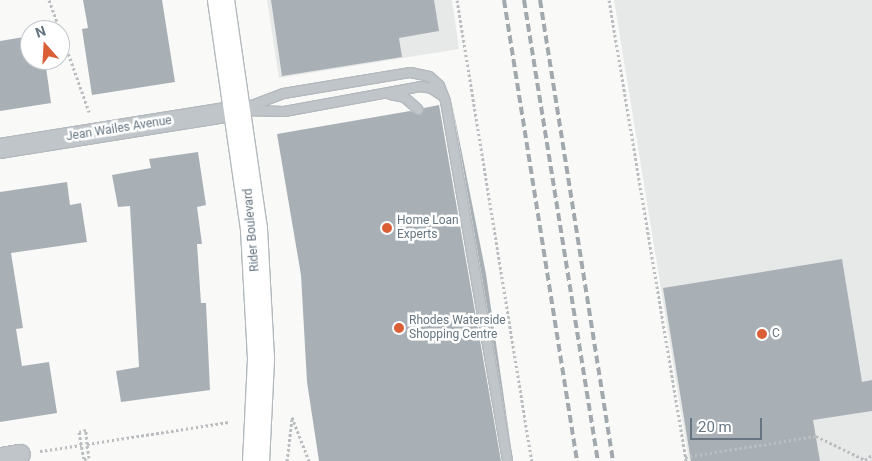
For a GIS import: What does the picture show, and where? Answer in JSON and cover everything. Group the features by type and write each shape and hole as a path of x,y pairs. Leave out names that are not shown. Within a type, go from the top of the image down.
{"street":[{"name":"Rider Boulevard","path":"221,0 254,229 261,360 256,461"},
{"name":"Jean Wailes Avenue","path":"0,148 238,110"},
{"path":"0,457 20,454"}],"lane":[{"path":"238,110 283,93 410,72 429,76 439,85 444,99 507,461"},
{"path":"238,110 284,111 426,87 444,99"},
{"path":"377,94 404,97 418,109"}],"path":[{"path":"49,0 56,20"},
{"path":"457,0 532,461"},
{"path":"609,0 685,459 816,436 865,461 872,455"},
{"path":"70,58 97,133"},
{"path":"287,461 292,417 309,461"},
{"path":"87,444 229,422"},
{"path":"86,430 89,458 84,459 82,444 79,432 86,430"},
{"path":"20,454 82,444"}],"shaded area":[{"path":"267,0 452,0 459,49 279,78"},
{"path":"614,0 872,0 872,461 689,461"}],"building":[{"path":"83,0 162,0 175,82 92,95 82,29 88,28"},
{"path":"271,0 434,0 439,31 399,38 402,57 282,76"},
{"path":"20,38 20,70 46,70 51,103 0,111 0,41"},
{"path":"452,103 486,274 511,447"},
{"name":"Rhodes Waterside Shopping Centre","path":"439,105 501,461 319,461 307,382 301,275 277,134 410,111 420,115 424,108"},
{"path":"198,152 206,205 197,207 202,244 197,244 201,303 206,303 210,390 121,402 116,371 139,367 130,206 118,207 112,175 151,168 149,159"},
{"path":"67,182 70,205 81,203 87,242 11,253 23,328 16,329 22,366 49,362 57,413 0,422 0,192"},
{"name":"C","path":"842,259 862,382 872,380 872,411 813,420 820,461 691,461 663,288"}],"railway":[{"path":"504,0 577,461"},
{"path":"524,0 598,461"},
{"path":"540,0 613,461"}],"place":[{"name":"Home Loan Experts","path":"387,228"},
{"name":"Rhodes Waterside Shopping Centre","path":"399,328"},
{"name":"C","path":"762,334"}]}
